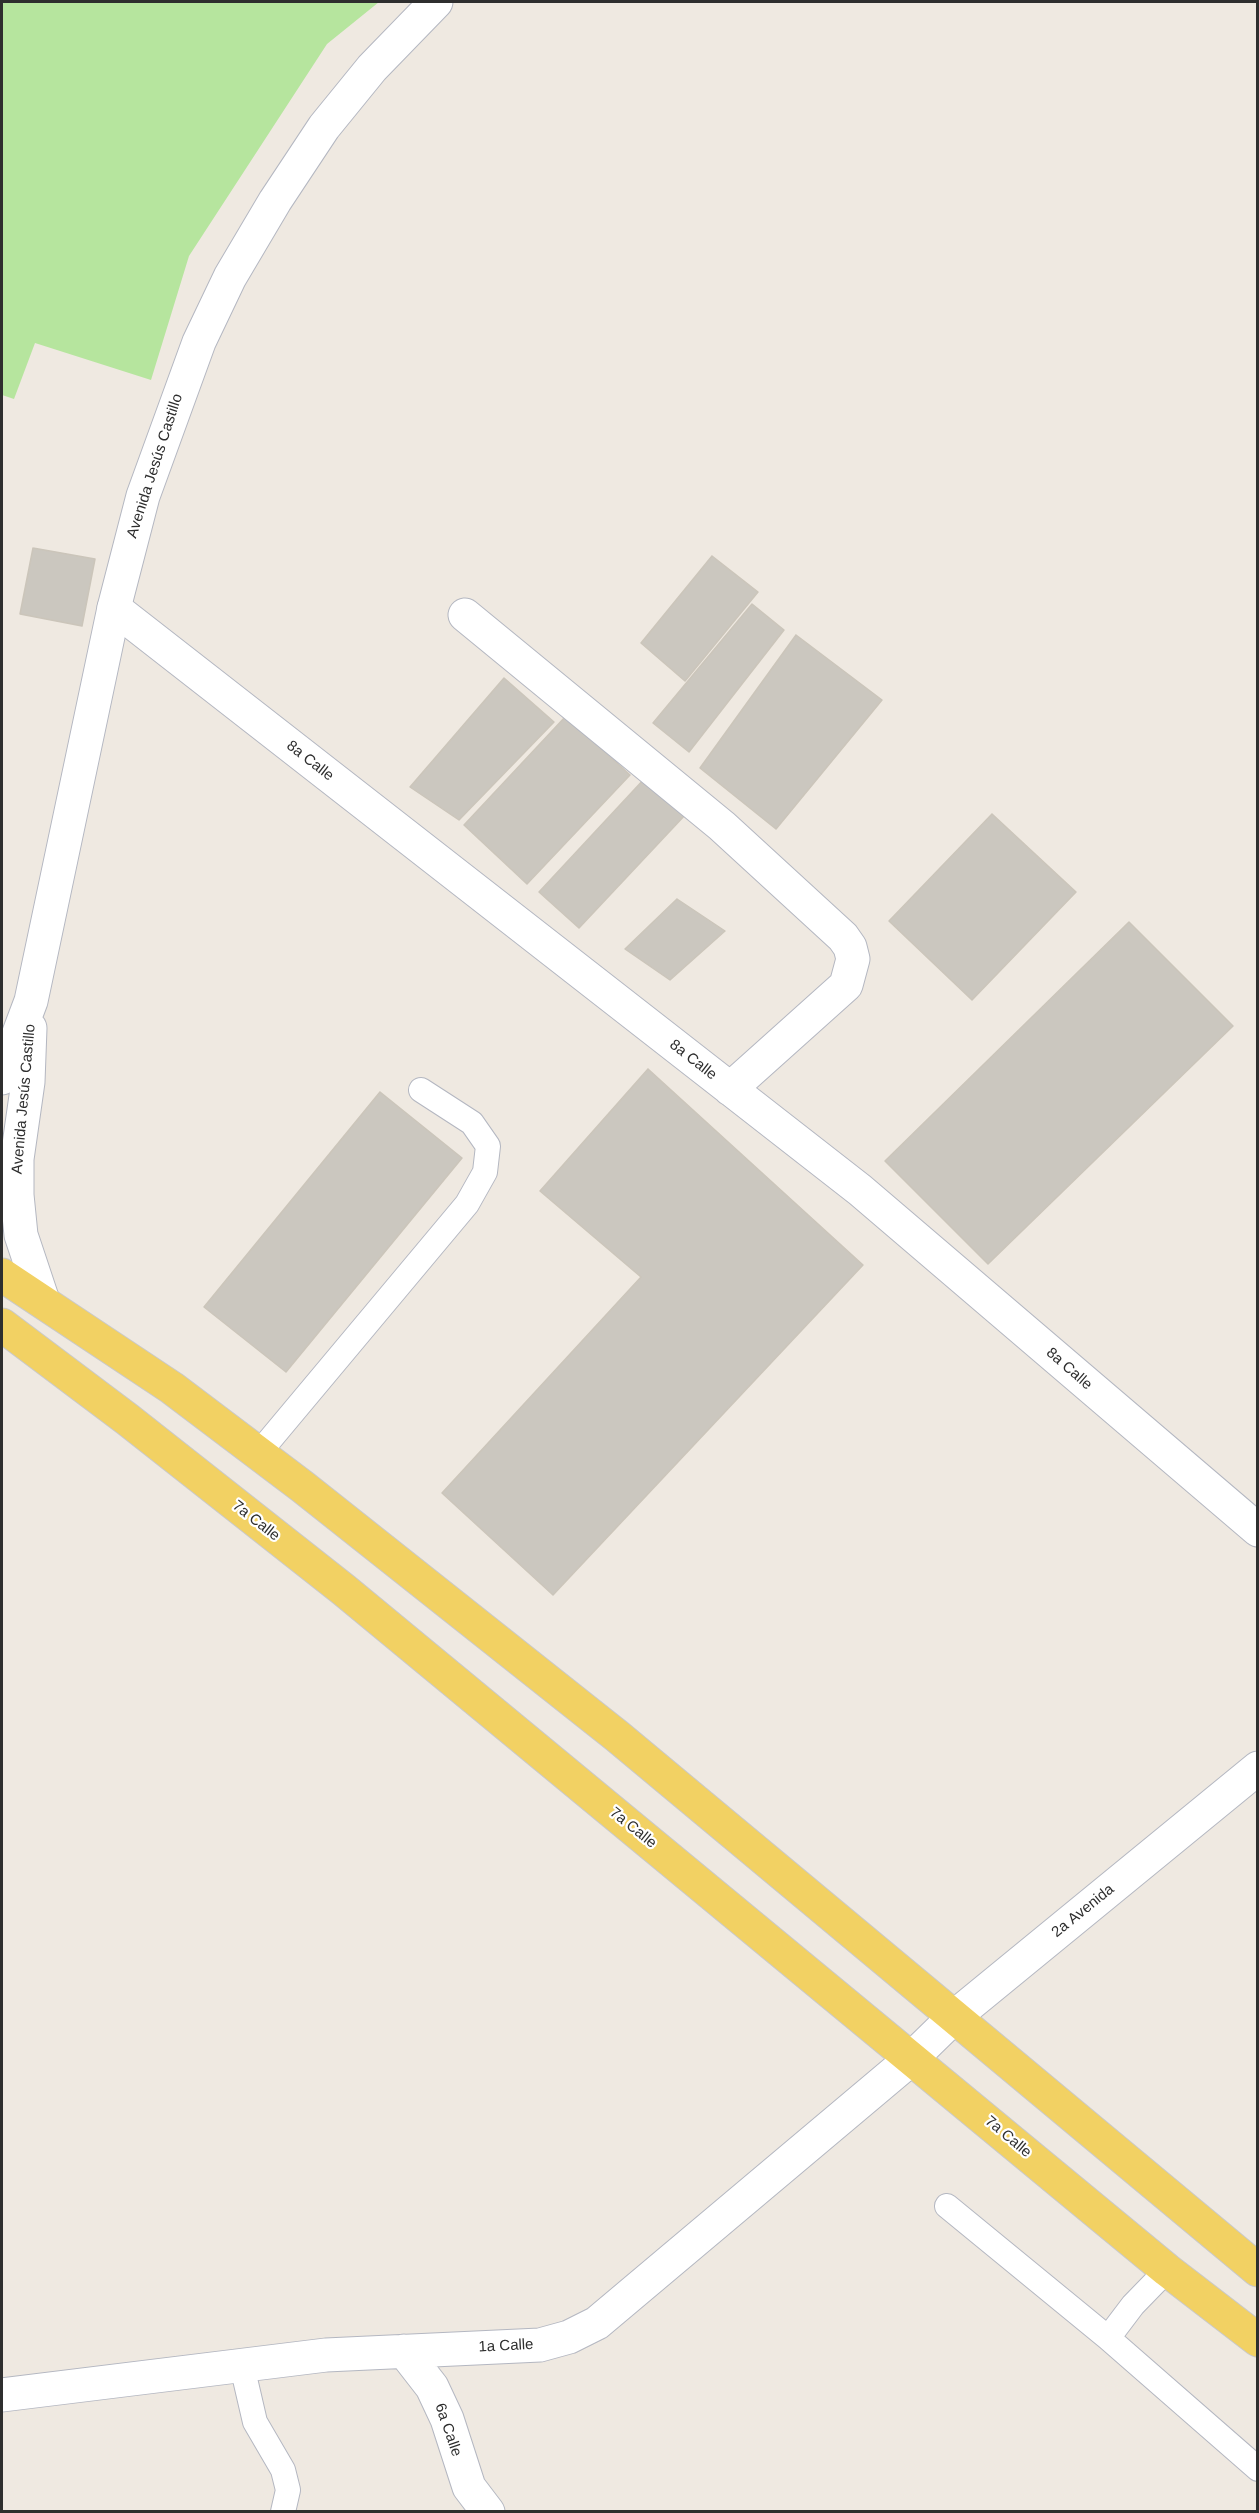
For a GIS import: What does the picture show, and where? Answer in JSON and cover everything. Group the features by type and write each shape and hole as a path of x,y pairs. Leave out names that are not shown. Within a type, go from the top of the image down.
{"main road":[{"path":"2,1275 172,1388 616,1736 1257,2270"},
{"name":"7a Calle","path":"2,1325 127,1419 344,1590 1167,2270 1257,2340"}],"street":[{"name":"Avenida Jesús Castillo","path":"2,1078 31,1001 114,608 142,496 199,342 230,277 275,201 324,127 372,68 436,2"},
{"name":"8a Calle","path":"114,608 860,1190 1257,1530"},
{"path":"465,615 722,826 850,946 853,959 846,985 729,1089"},
{"name":"Avenida Jesús Castillo","path":"31,1001 28,1082 17,1159 17,1195 21,1235 43,1301"},
{"name":"2a Avenida","path":"912,2058 954,2017 1257,1768"},
{"name":"1a Calle","path":"2,2395 326,2355 540,2345 569,2337 597,2323 912,2058"},
{"name":"6a Calle","path":"404,2351 432,2387 447,2419 459,2462 470,2487 488,2511"}],"lane":[{"path":"258,1454 467,1204 485,1172 488,1146 472,1123 421,1090"},
{"path":"947,2206 1108,2338 1257,2469"},
{"path":"1108,2338 1133,2305 1167,2270"},
{"path":"242,2366 255,2422 283,2470 288,2490 284,2511"}],"green space":[{"path":"2,2 379,2 327,44 189,256 151,380 35,343 14,399 2,395"}],"building":[{"path":"33,548 95,559 82,626 20,614"},
{"path":"712,556 758,592 685,681 641,643"},
{"path":"752,604 784,630 689,752 653,723"},
{"path":"796,635 882,700 776,829 700,768"},
{"path":"504,678 554,722 459,820 410,787"},
{"path":"566,716 630,775 527,884 464,825"},
{"path":"646,777 686,814 579,928 539,892"},
{"path":"992,814 1076,892 972,1000 889,921"},
{"path":"677,899 725,931 670,980 625,949"},
{"path":"1129,922 1233,1026 988,1264 885,1161"},
{"path":"648,1069 863,1265 553,1595 442,1493 641,1277 540,1191"},
{"path":"380,1092 462,1158 286,1372 204,1307"}]}
